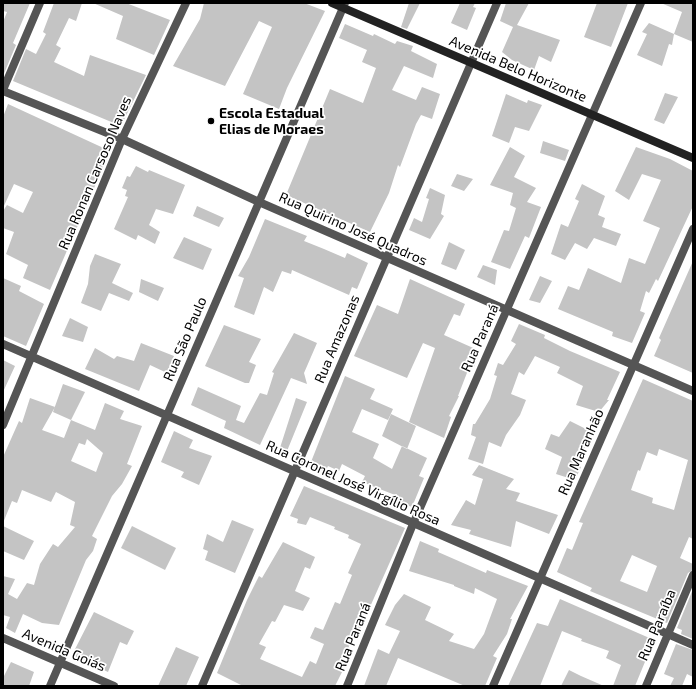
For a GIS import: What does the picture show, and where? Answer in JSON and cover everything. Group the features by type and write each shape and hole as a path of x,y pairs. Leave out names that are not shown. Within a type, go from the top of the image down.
{"street":[{"path":"3,90 40,3"},
{"name":"Rua Ronan Carsoso Naves","path":"3,425 122,139 186,3"},
{"name":"Avenida Belo Horizonte","path":"332,3 344,5 471,63 693,158"},
{"name":"Rua Amazonas","path":"202,686 496,3"},
{"name":"Rua Paraná","path":"347,686 413,524 641,3"},
{"name":"Rua São Paulo","path":"50,686 344,5"},
{"name":"Rua Quirino José Quadros","path":"3,90 122,139 259,202 693,391"},
{"name":"Rua Maranhão","path":"494,686 693,229"},
{"name":"Rua Coronel José Virgílio Rosa","path":"3,344 693,645"},
{"name":"Rua Paraíba","path":"646,686 693,575"},
{"name":"Avenida Goiás","path":"3,638 114,686"}],"building":[{"path":"3,3 30,3 13,43 16,45 3,76 3,22 7,12 3,11"},
{"path":"54,3 82,3 76,21 69,18 56,45 61,48 54,62 84,76 90,55 146,75 121,126 13,81 26,49 36,54 46,34 43,32"},
{"path":"93,3 126,3 170,20 154,55 116,39 123,16"},
{"path":"204,3 304,3 325,11 287,88 279,109 243,94 272,27 259,21 225,86 173,66 200,19"},
{"path":"409,3 420,3 407,29 401,27"},
{"path":"460,3 475,3 473,7 476,8 467,30 451,23"},
{"path":"506,3 529,3 517,25 560,40 551,62 539,56 534,70 512,60 502,52 513,27 500,21"},
{"path":"597,3 628,3 611,47 584,37"},
{"path":"661,3 693,3 693,42 674,34 682,12"},
{"path":"649,23 674,34 672,45 669,44 662,66 637,55 647,34 642,32"},
{"path":"345,24 373,36 374,34 395,44 397,41 413,46 411,51 437,64 433,78 404,66 392,90 416,100 422,87 440,94 432,119 421,115 416,124 400,167 398,165 389,193 370,232 286,195 330,89 363,103 376,68 362,62 367,50 339,38"},
{"path":"665,93 678,97 664,124 654,120"},
{"path":"506,94 527,103 528,100 542,105 529,131 515,127 509,143 492,136"},
{"path":"8,104 110,151 50,290 23,278 28,265 6,254 14,232 3,228 3,211 7,205 23,213 33,192 14,184 3,208 3,117"},
{"path":"543,141 569,150 565,161 540,153"},
{"path":"510,147 525,156 514,177 536,188 527,202 541,207 529,238 525,236 510,269 491,262 504,230 509,231 516,208 510,205 513,193 490,185"},
{"path":"636,147 670,159 693,171 693,206 658,281 656,279 649,293 646,291 640,311 645,313 632,343 612,336 613,332 558,309 568,286 579,290 588,268 621,283 629,258 645,264 660,228 643,221 661,180 642,174 629,200 615,191"},
{"path":"136,166 148,172 149,170 185,185 173,214 156,209 149,225 160,232 155,244 138,235 136,240 114,229 128,197 125,196 127,190 122,188 127,176 130,177"},
{"path":"457,174 473,179 464,191 451,186"},
{"path":"582,184 605,196 598,215 605,218 602,227 621,234 616,246 594,238 587,249 575,243 565,260 551,254 561,224 568,227 579,201 575,199"},
{"path":"430,188 445,195 441,214 444,216 430,239 409,230 414,218 422,222 429,199 426,198"},
{"path":"197,206 224,218 219,227 193,216"},
{"path":"265,219 307,236 304,241 345,258 347,253 368,263 357,289 352,287 349,295 292,270 291,274 282,271 273,292 264,287 254,315 234,307 244,278 238,276 249,257"},
{"path":"184,237 212,249 203,270 173,258"},
{"path":"449,242 465,250 456,270 441,264"},
{"path":"95,254 121,264 112,283 133,293 129,301 109,293 101,311 81,303 88,284 90,266"},
{"path":"693,261 693,373 654,356 661,340 659,338"},
{"path":"483,265 497,270 495,285 477,277"},
{"path":"540,276 552,281 540,303 529,300"},
{"path":"3,278 21,286 19,291 44,304 26,346 3,336"},
{"path":"141,279 164,288 158,301 139,292"},
{"path":"410,279 465,304 460,316 454,314 444,335 480,351 474,367 470,365 459,396 449,416 451,417 444,438 409,422 435,348 423,343 407,378 354,356 377,305 398,314"},
{"path":"70,318 88,327 83,342 62,336"},
{"path":"519,324 545,335 544,338 570,351 620,372 607,400 609,400 599,412 576,405 583,386 557,373 560,367 535,356 524,375 519,372 511,394 526,400 520,415 506,435 501,447 489,442 483,464 468,459 476,437 471,435 473,424 475,424 490,399 497,376 494,375 498,363 503,365 516,344 511,341"},
{"path":"224,325 261,339 249,362 256,365 249,383 245,383 205,366"},
{"path":"294,333 317,343 304,373 307,384 291,378 260,445 224,428 226,421 191,405 198,387 241,406 236,420 244,423 260,393 267,395 274,373 272,372"},
{"path":"141,343 174,356 167,373 150,365 139,391 85,369 95,348 114,359 117,356 134,361"},
{"path":"3,360 15,366 3,392"},
{"path":"345,376 375,389 370,399 393,409 388,420 362,409 352,432 379,444 373,458 392,469 402,446 427,458 419,476 424,478 412,507 393,500 395,495 362,482 365,476 342,464 339,471 328,466 325,472 309,467"},
{"path":"643,379 693,401 693,539 689,537 680,558 693,564 693,570 688,573 667,623 590,591 592,588 557,572 567,548 572,550 583,523 579,522","holes":["659,449 688,460 674,510 652,503 653,498 631,490 638,470 640,471 647,452 657,456","632,555 657,566 647,592 620,581"]},
{"path":"63,384 85,392 71,420 53,412"},
{"path":"30,398 55,407 42,430 64,438 71,420 95,430 105,403 124,411 120,419 142,426 127,464 132,466 122,484 112,496 92,536 97,539 93,551 86,560 59,625 42,623 23,614 15,633 6,628 10,617 3,615 3,576 15,579 8,594 17,599 27,583 34,585 40,564 53,544 58,547 75,527 70,525 75,502 56,492 51,502 22,490 17,503 12,501 3,523 3,457 19,421 22,423","holes":["87,439 103,453 96,472 71,461 79,443 85,445"]},
{"path":"296,398 307,402 285,456 278,454"},
{"path":"391,414 416,426 407,449 382,436"},
{"path":"570,421 594,433 589,445 587,444 575,463 581,467 575,480 556,474 562,457 545,449 551,434 559,437"},
{"path":"174,431 193,440 189,448 212,456 199,485 181,477 184,472 161,462"},
{"path":"479,465 514,479 506,489 520,493 516,501 558,515 549,534 516,521 511,547 469,534 471,530 451,525 466,500 475,505 483,479 472,475"},
{"path":"304,486 405,528 358,634 355,633 346,653 348,654 344,663 346,664 335,686 243,686 217,673 247,600 259,576 262,578 283,542 315,557 310,569 305,567 295,591 310,598 303,611 284,605 275,622 272,621 259,644 266,647 260,659 302,677 310,661 316,664 324,644 310,638 315,627 323,630 335,602 340,604 352,575 348,573 361,544 348,538 349,535 334,529 335,527 310,517 306,525 297,523 298,519 290,516"},
{"path":"232,520 254,529 235,573 205,560 208,551 203,549 207,534 223,542"},
{"path":"3,526 34,541 24,560 3,551"},
{"path":"132,526 176,548 165,570 121,548"},
{"path":"420,541 439,549 438,552 486,573 487,570 528,586 510,619 512,619 507,634 493,656 497,658 485,686 465,686 398,658 386,686 364,686 378,649 389,654 400,631 385,625 395,605 404,594 431,607 425,620 454,634 449,641 474,649 484,634 497,599 475,588 474,594 454,585 409,571"},
{"path":"693,589 693,639 681,634 682,630 677,628"},
{"path":"560,599 654,640 635,686 613,686 621,665 606,658 609,651 581,641 582,639 562,631 540,686 508,686 537,623 548,626"},
{"path":"94,612 134,631 127,645 120,642 108,672 72,655"},
{"path":"676,644 693,650 693,677 687,674 682,686 670,686 674,678 664,674"},
{"path":"176,647 199,657 186,686 158,686"},
{"path":"11,662 34,672 29,686 3,686 3,678"},
{"path":"569,670 581,676 604,686 561,686"}],"place":[{"name":"Escola Estadual Elias de Moraes","path":"211,121"}]}
